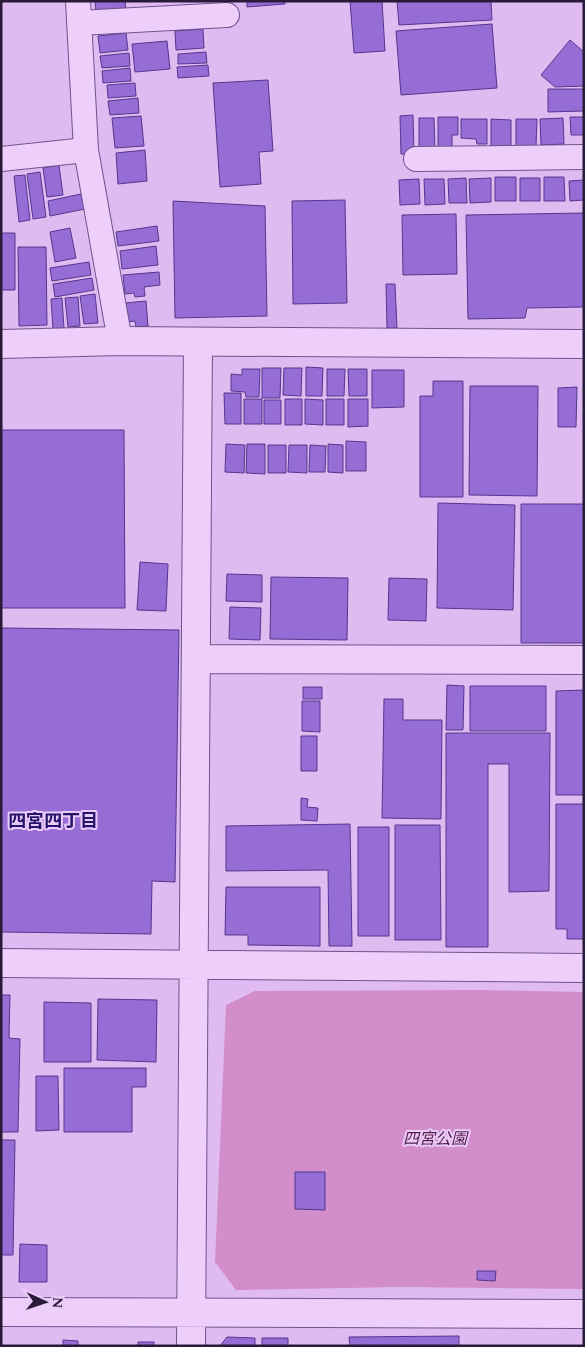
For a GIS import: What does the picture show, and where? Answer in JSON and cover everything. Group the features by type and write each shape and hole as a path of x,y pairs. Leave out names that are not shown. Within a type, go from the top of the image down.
{"street":[{"path":"120,341 86,150 79,12 227,15"},
{"path":"1,159 86,150"},
{"path":"416,159 584,157"},
{"path":"1,344 120,341 584,344"},
{"path":"191,1346 198,342"},
{"path":"196,659 584,660"},
{"path":"1,964 584,968"},
{"path":"1,1312 584,1314"}],"green space":[{"name":"四宮公園","path":"478,990 584,992 584,1289 400,1287 236,1290 215,1262 226,1005 255,991"}],"building":[{"path":"95,1 125,1 126,14 96,16"},
{"path":"247,1 285,1 285,4 247,7"},
{"path":"350,1 382,1 385,51 354,53"},
{"path":"397,1 491,1 492,20 399,25"},
{"path":"492,24 497,88 401,95 396,31"},
{"path":"203,29 204,48 176,50 175,31"},
{"path":"126,33 128,50 100,53 98,36"},
{"path":"570,40 584,52 584,86 555,87 541,75"},
{"path":"167,41 170,69 135,72 132,44"},
{"path":"206,52 207,63 178,64 178,54"},
{"path":"129,53 130,66 102,68 100,56"},
{"path":"208,65 209,76 178,78 177,67"},
{"path":"130,68 131,81 103,83 102,71"},
{"path":"268,80 273,151 259,152 261,184 220,187 213,83"},
{"path":"135,83 136,96 108,98 107,85"},
{"path":"548,89 584,89 584,111 548,112"},
{"path":"138,98 139,113 110,115 108,101"},
{"path":"413,115 414,154 401,154 400,116"},
{"path":"141,116 144,146 115,148 112,118"},
{"path":"438,117 458,117 458,135 452,135 452,150 438,150"},
{"path":"570,117 584,117 584,135 571,135"},
{"path":"419,118 434,118 435,151 419,151"},
{"path":"563,118 564,144 541,145 540,119"},
{"path":"461,119 487,119 487,144 477,144 476,139 461,138"},
{"path":"491,119 511,120 511,146 491,146"},
{"path":"516,119 537,119 536,146 516,146"},
{"path":"145,150 147,181 118,184 116,153"},
{"path":"59,165 63,195 47,197 43,168"},
{"path":"40,172 46,217 33,219 27,174"},
{"path":"25,175 30,220 19,222 14,176"},
{"path":"495,177 516,177 516,201 495,201"},
{"path":"544,177 564,177 565,201 544,201"},
{"path":"466,178 467,203 449,203 448,179"},
{"path":"491,178 491,202 470,203 469,179"},
{"path":"520,178 540,178 540,201 520,201"},
{"path":"419,179 420,204 400,205 399,180"},
{"path":"424,179 444,179 445,204 425,205"},
{"path":"584,180 584,200 570,201 569,181"},
{"path":"81,194 85,209 50,216 48,201"},
{"path":"345,200 347,303 293,304 292,201"},
{"path":"173,201 265,206 267,316 175,318"},
{"path":"584,213 584,307 527,308 525,318 468,319 466,215"},
{"path":"456,214 457,274 403,275 402,215"},
{"path":"157,226 159,241 118,246 116,232"},
{"path":"70,228 76,258 55,262 50,232"},
{"path":"1,233 15,233 15,290 1,290"},
{"path":"156,246 158,265 122,269 120,251"},
{"path":"18,247 46,247 47,325 19,326"},
{"path":"89,262 91,275 52,281 50,268"},
{"path":"159,272 160,285 144,287 145,296 135,297 134,293 125,294 123,275"},
{"path":"92,278 94,290 55,297 53,284"},
{"path":"386,284 395,284 397,328 387,328"},
{"path":"95,294 98,323 84,324 80,296"},
{"path":"78,297 80,326 68,327 65,298"},
{"path":"62,298 64,328 53,329 51,299"},
{"path":"146,301 148,326 136,327 135,321 127,322 125,303"},
{"path":"306,367 323,368 322,396 306,396"},
{"path":"262,368 281,368 280,398 262,398"},
{"path":"284,368 302,368 301,396 283,395"},
{"path":"242,369 260,369 259,397 246,397 245,392 231,391 231,374 242,375"},
{"path":"327,369 345,369 344,396 327,396"},
{"path":"348,369 367,369 367,396 349,396"},
{"path":"372,370 404,370 404,407 372,408"},
{"path":"433,381 463,381 463,497 420,497 420,396 433,396"},
{"path":"470,386 538,386 537,496 469,495"},
{"path":"577,387 576,427 558,427 558,388"},
{"path":"224,393 241,393 241,424 225,424"},
{"path":"244,399 262,399 262,424 244,424"},
{"path":"285,399 302,399 302,425 285,425"},
{"path":"305,399 323,400 323,425 305,424"},
{"path":"326,399 344,399 344,425 326,425"},
{"path":"348,399 368,399 368,426 348,427"},
{"path":"264,400 281,400 281,424 264,424"},
{"path":"1,430 124,430 125,608 1,608"},
{"path":"346,441 366,442 366,471 346,471"},
{"path":"226,444 245,445 244,473 225,472"},
{"path":"247,444 265,444 265,474 246,473"},
{"path":"328,444 343,445 343,473 328,472"},
{"path":"268,445 286,445 286,473 268,473"},
{"path":"289,445 307,445 307,473 288,472"},
{"path":"310,445 326,446 325,472 309,472"},
{"path":"438,503 515,505 513,610 437,608"},
{"path":"521,504 584,504 584,643 521,643"},
{"path":"140,562 168,564 166,611 137,610"},
{"path":"227,574 262,575 262,602 226,601"},
{"path":"271,577 348,578 347,640 270,639"},
{"path":"389,578 427,579 426,621 388,620"},
{"path":"230,607 261,608 260,640 229,639"},
{"path":"1,628 179,630 175,882 152,881 151,934 1,932"},
{"path":"447,685 464,686 463,730 446,730"},
{"path":"470,686 546,686 546,731 470,731"},
{"path":"303,687 322,687 322,699 303,699"},
{"path":"584,690 584,795 556,795 556,691"},
{"path":"384,699 403,699 403,720 442,720 441,819 382,818"},
{"path":"302,701 320,701 320,732 302,731"},
{"path":"446,733 550,733 549,891 509,892 509,764 488,764 488,947 446,947"},
{"path":"301,736 317,736 317,771 301,771"},
{"path":"301,798 308,799 307,807 318,808 317,821 301,820"},
{"path":"556,804 584,804 584,939 567,939 567,929 556,929"},
{"path":"350,824 352,946 329,946 328,870 226,871 226,826"},
{"path":"395,825 440,825 441,940 395,940"},
{"path":"358,827 389,827 389,936 358,936"},
{"path":"226,887 320,887 320,946 248,945 248,935 225,935"},
{"path":"1,995 10,995 9,1038 20,1039 18,1132 1,1132"},
{"path":"98,999 157,1000 156,1062 97,1060"},
{"path":"44,1002 91,1003 91,1062 44,1062"},
{"path":"64,1068 146,1068 146,1087 132,1087 132,1132 64,1132"},
{"path":"36,1076 58,1076 59,1130 36,1131"},
{"path":"1,1140 15,1140 13,1255 1,1255"},
{"path":"295,1172 325,1172 325,1210 295,1209"},
{"path":"20,1244 47,1245 47,1282 19,1282"},
{"path":"477,1271 496,1271 495,1281 477,1280"},
{"path":"459,1336 459,1346 350,1346 349,1337"},
{"path":"227,1337 255,1338 255,1346 220,1346"},
{"path":"262,1338 288,1338 288,1346 262,1346"},
{"path":"63,1340 78,1341 78,1346 63,1346"},
{"path":"138,1342 154,1342 154,1346 138,1346"}],"district":[{"name":"四宮四丁目","path":"53,821"}]}
